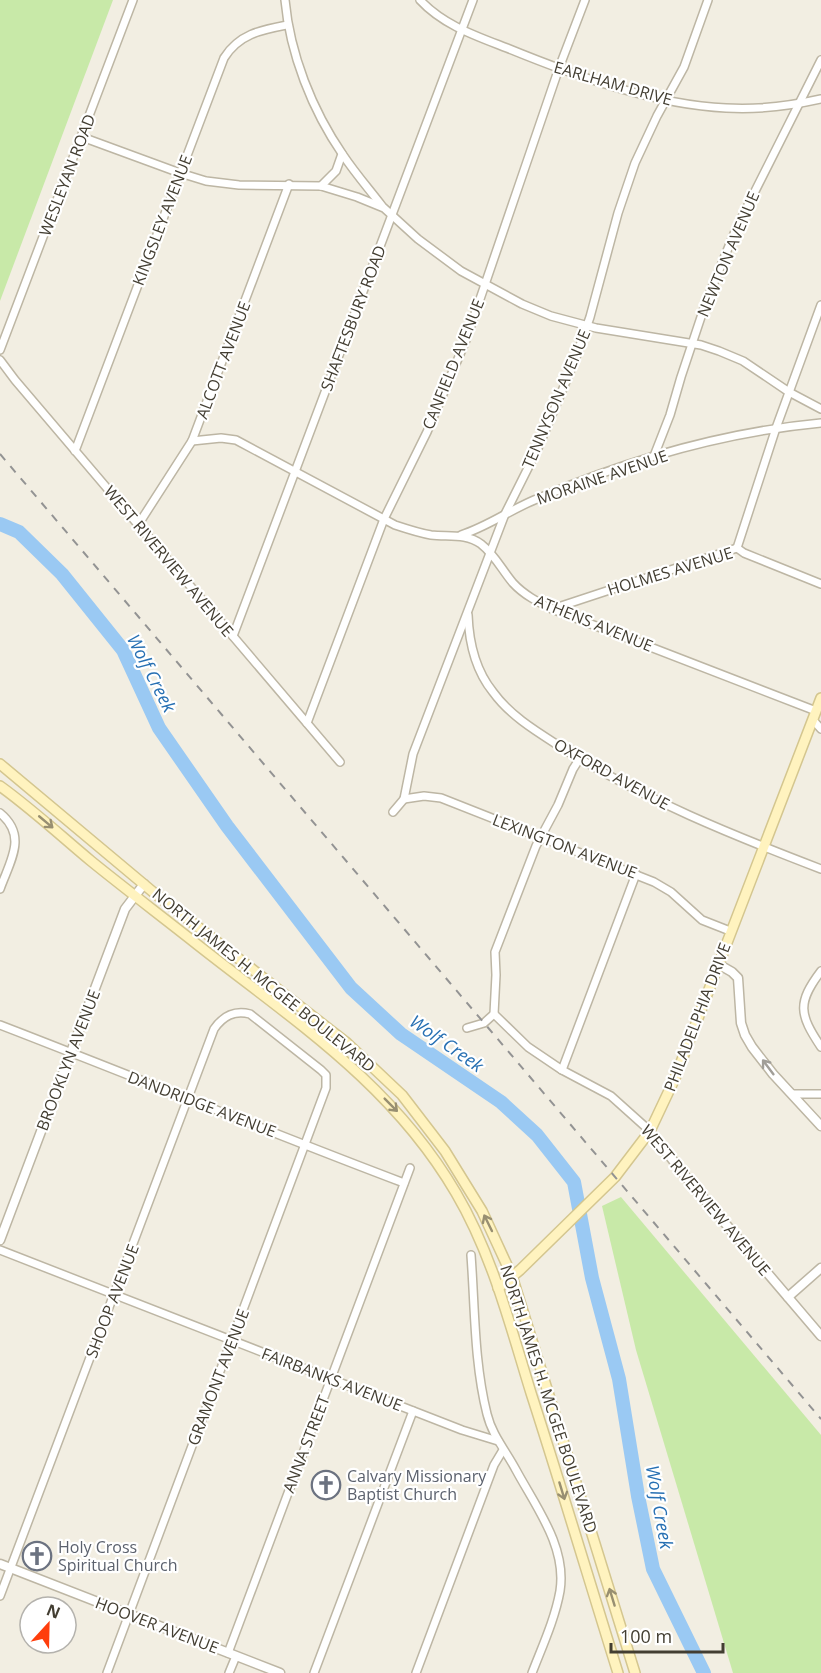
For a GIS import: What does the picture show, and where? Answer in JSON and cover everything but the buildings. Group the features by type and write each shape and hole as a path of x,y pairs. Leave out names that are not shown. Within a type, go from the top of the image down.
{"main road":[{"name":"PHILADELPHIA DRIVE","path":"498,1288 615,1177 650,1131 675,1078 821,698"},
{"name":"NORTH JAMES H. MCGEE BOULEVARD","path":"0,764 144,884 347,1043 402,1095 439,1142 482,1211 512,1276 635,1673"},
{"name":"NORTH JAMES H. MCGEE BOULEVARD","path":"0,786 335,1051 398,1112 441,1169 457,1195 498,1288 618,1673"}],"street":[{"name":"WESLEYAN ROAD","path":"0,350 133,0"},
{"path":"285,0 287,25 311,97 342,154 384,208 439,256 485,285 551,316 587,326 692,344 719,351 743,361 789,392 821,409"},
{"name":"EARLHAM DRIVE","path":"420,0 437,16 462,29 559,68 666,99 725,108 755,109 821,99"},
{"name":"SHAFTESBURY ROAD","path":"233,636 473,0"},
{"name":"CANFIELD AVENUE","path":"307,723 384,519 446,390 585,0"},
{"name":"TENNYSON AVENUE","path":"404,799 413,754 505,514 538,448 587,326 627,183 643,144 684,68 708,0"},
{"name":"KINGSLEY AVENUE","path":"75,451 221,64 228,51 242,38 251,33 287,25"},
{"name":"NEWTON AVENUE","path":"654,456 670,415 692,344 736,229 821,60"},
{"path":"82,137 180,174 226,184 321,186 347,193 384,208"},
{"path":"321,186 336,171 342,154"},
{"name":"ALCOTT AVENUE","path":"138,525 192,441 288,184"},
{"path":"737,548 789,392 821,305"},
{"name":"WEST RIVERVIEW AVENUE","path":"0,360 340,762"},
{"name":"MORAINE AVENUE","path":"461,535 488,525 505,514 556,491 654,456 777,428 821,423"},
{"name":"ATHENS AVENUE","path":"192,441 221,438 236,440 395,525 419,533 461,535 480,544 491,554 523,592 552,609 814,716"},
{"name":"HOLMES AVENUE","path":"552,609 737,548 744,553 821,584"},
{"name":"OXFORD AVENUE","path":"467,613 468,633 481,672 492,692 516,717 580,758 675,810 821,869"},
{"path":"814,716 821,729"},
{"path":"467,1028 484,1023 494,1014 496,975 494,955 536,846 580,758"},
{"name":"LEXINGTON AVENUE","path":"404,799 424,796 441,798 636,874 671,892 702,920 730,931"},
{"path":"393,812 404,799"},
{"path":"0,813 14,828 16,844 0,888"},
{"path":"562,1070 636,874"},
{"name":"BROOKLYN AVENUE","path":"0,1240 125,909 144,884"},
{"path":"718,964 738,978 739,1010 745,1035 773,1074 821,1126"},
{"path":"821,971 807,992 802,1005 804,1015 821,1047"},
{"name":"SHOOP AVENUE","path":"0,1596 214,1029 221,1019 233,1014 243,1013 255,1017 321,1070 327,1079"},
{"name":"WEST RIVERVIEW AVENUE","path":"494,1014 528,1047 562,1070 611,1096 650,1131 690,1182 821,1336"},
{"name":"DANDRIDGE AVENUE","path":"0,1025 404,1182"},
{"name":"GRAMONT AVENUE","path":"107,1673 305,1145 326,1088 327,1079"},
{"path":"792,1094 821,1094"},
{"name":"ANNA STREET","path":"229,1673 232,1654 330,1378 410,1168"},
{"name":"FAIRBANKS AVENUE","path":"0,1250 413,1411 498,1441"},
{"path":"471,1255 477,1347 487,1415 498,1441 553,1538 560,1561 561,1585 558,1599 532,1673"},
{"path":"788,1297 821,1268"},
{"path":"314,1673 413,1411"},
{"path":"417,1673 494,1465 503,1450"},
{"name":"HOOVER AVENUE","path":"0,1564 280,1673"}],"green space":[{"path":"0,0 113,0 0,301"},
{"path":"621,1197 821,1435 821,1673 733,1673 636,1350 602,1206"}],"waterway":[{"name":"Wolf Creek","path":"0,524 19,532 62,574 123,650 159,728 227,826 351,988 401,1034 501,1102 537,1135 574,1182 592,1278 619,1379 638,1496 653,1569 704,1673"}],"railway":[{"path":"0,454 821,1419"}],"place":[{"name":"Calvary Missionary Baptist Church","path":"326,1485"},
{"name":"Holy Cross Spiritual Church","path":"37,1556"}]}
